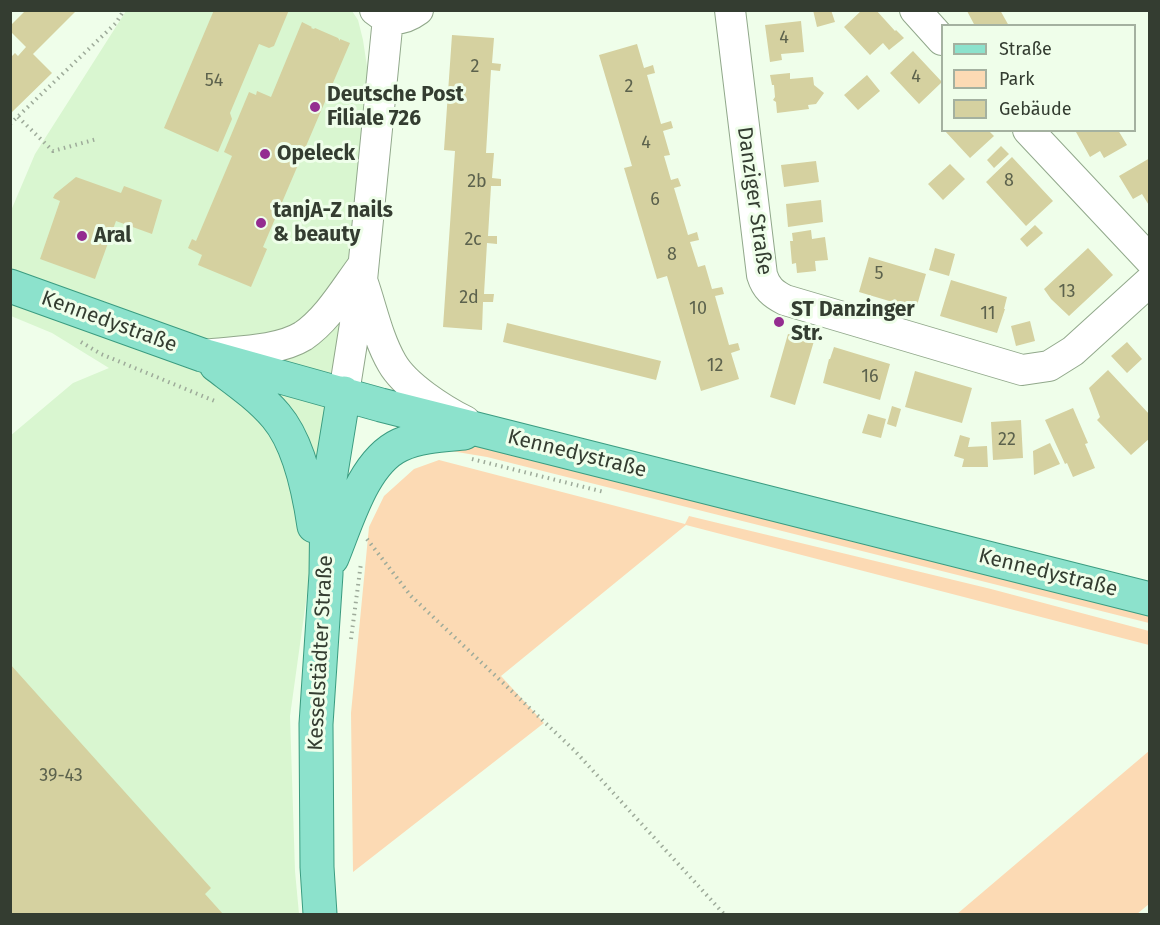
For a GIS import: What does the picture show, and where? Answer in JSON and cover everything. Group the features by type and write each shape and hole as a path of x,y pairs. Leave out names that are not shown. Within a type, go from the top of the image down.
{"main road":[{"name":"Kennedystraße","path":"10,286 202,355 486,432 1149,599"},
{"path":"202,355 263,401 284,428 298,459 310,498 325,585"},
{"name":"Kesselstädter Straße","path":"320,915 317,867 316,724 325,585 327,497 344,393"},
{"path":"325,585 358,495 372,469 387,453 417,439 438,435 486,432"}],"street":[{"path":"344,393 362,273 381,14 397,20 407,18 418,10"},
{"name":"Danziger Straße","path":"730,10 762,275 765,286 774,295 1022,370 1049,366 1073,351 1149,281"},
{"path":"915,10 941,39"},
{"path":"1030,132 1149,260"},
{"path":"202,355 284,344 303,336 362,273"},
{"path":"362,273 392,364 439,408 486,432"}],"path":[{"path":"10,124 116,23 124,10"},
{"path":"18,117 53,151 97,139"},
{"path":"470,459 609,493"},
{"path":"363,543 365,536 411,596 574,750 724,915"},
{"path":"351,642 361,561"}],"shaded area":[{"path":"126,11 352,11 358,20 363,40 371,93 335,393 290,716 295,871 299,914 11,914 10,436 73,383 109,368 52,333 11,316 10,213 35,154"}],"green space":[{"path":"475,445 1149,613 1149,623 487,457 445,450 404,450"},
{"path":"439,460 685,524 689,516 991,589 1149,631 1149,645 686,525 501,676 544,723 353,872 351,713 369,527 384,496 414,469"},
{"path":"1149,751 1149,904 1137,914 957,914"}],"building":[{"path":"26,10 77,10 33,54 52,73 10,114 10,58 15,53 18,56 26,47 10,31 10,26"},
{"path":"214,10 289,10 274,46 269,48 259,44 230,113 232,119 218,152 164,128"},
{"path":"813,10 831,10 835,22 817,27"},
{"path":"862,10 876,10 904,38 889,50 883,43 870,55 844,27"},
{"path":"1000,10 1008,24 974,24 967,11"},
{"path":"801,21 804,52 781,54 782,60 770,62 765,25"},
{"name":"Opeleck","path":"302,22 340,41 340,39 350,43 263,247 267,249 251,287 198,265 202,255 188,248 192,239 196,241 232,156 224,152 249,92 256,95 257,91 271,97"},
{"path":"452,35 494,38 492,63 501,64 500,71 491,70 486,153 494,153 492,178 501,179 501,186 491,186 488,236 497,236 497,244 487,243 484,294 494,294 493,302 483,302 482,330 443,327 455,151 444,150"},
{"path":"637,44 644,68 653,65 655,73 647,75 661,124 671,121 673,128 663,131 670,155 664,156 671,180 678,178 681,186 674,188 688,235 697,232 699,240 690,242 698,267 705,265 712,289 722,287 724,294 715,296 729,345 738,343 740,350 731,353 739,379 701,391 667,276 657,279 624,168 632,166 599,55"},
{"path":"913,51 941,83 919,104 890,73"},
{"path":"790,73 790,79 813,77 814,85 824,93 816,104 808,105 809,109 777,113 776,102 773,100 774,85 772,85 770,75"},
{"path":"867,75 880,91 858,110 844,95"},
{"path":"946,132 990,132 994,136 970,158"},
{"path":"1076,132 1119,132 1127,145 1104,158 1100,151 1090,157"},
{"path":"1001,146 1009,154 994,168 987,160"},
{"path":"1012,157 1053,201 1026,226 986,182"},
{"path":"1150,158 1150,207 1142,194 1133,199 1119,176"},
{"path":"816,161 819,182 784,187 781,165"},
{"path":"950,164 965,179 943,200 928,184"},
{"path":"76,177 121,193 124,186 162,200 152,234 116,221 95,279 40,259 60,201 53,198"},
{"path":"821,200 823,222 788,227 786,204"},
{"path":"1035,225 1043,233 1027,247 1020,239"},
{"path":"811,230 812,239 825,237 828,260 815,261 816,271 797,273 796,263 792,264 790,241 793,241 792,233"},
{"path":"935,248 955,254 949,276 929,270"},
{"path":"1088,248 1113,275 1069,316 1044,289"},
{"path":"869,257 926,274 916,309 859,292"},
{"path":"951,280 1007,297 997,333 940,316"},
{"path":"1030,321 1035,341 1016,346 1011,326"},
{"path":"507,323 661,361 656,380 503,342"},
{"path":"788,334 814,341 795,405 770,397"},
{"path":"1127,342 1142,359 1127,373 1111,356"},
{"path":"834,347 890,364 880,400 823,383"},
{"path":"1108,370 1150,415 1150,438 1131,455 1097,420 1100,417 1089,388"},
{"path":"915,371 972,388 962,423 905,407"},
{"path":"892,406 901,409 896,427 887,424"},
{"path":"1073,408 1088,443 1085,444 1095,468 1073,477 1045,420"},
{"path":"868,414 886,419 881,438 862,433"},
{"path":"1021,420 1023,458 993,460 991,422"},
{"path":"960,435 970,438 968,447 987,446 988,467 962,467 964,459 954,456"},
{"path":"1050,443 1060,464 1034,475 1033,451"},
{"path":"10,664 211,888 205,894 223,914 10,914"}],"place":[{"name":"Deutsche Post Filiale 726","path":"315,107"},
{"name":"Opeleck","path":"265,154"},
{"name":"tanjA-Z nails & beauty","path":"261,223"},
{"name":"Aral","path":"82,236"},
{"name":"ST Danzinger Str.","path":"779,322"}]}
